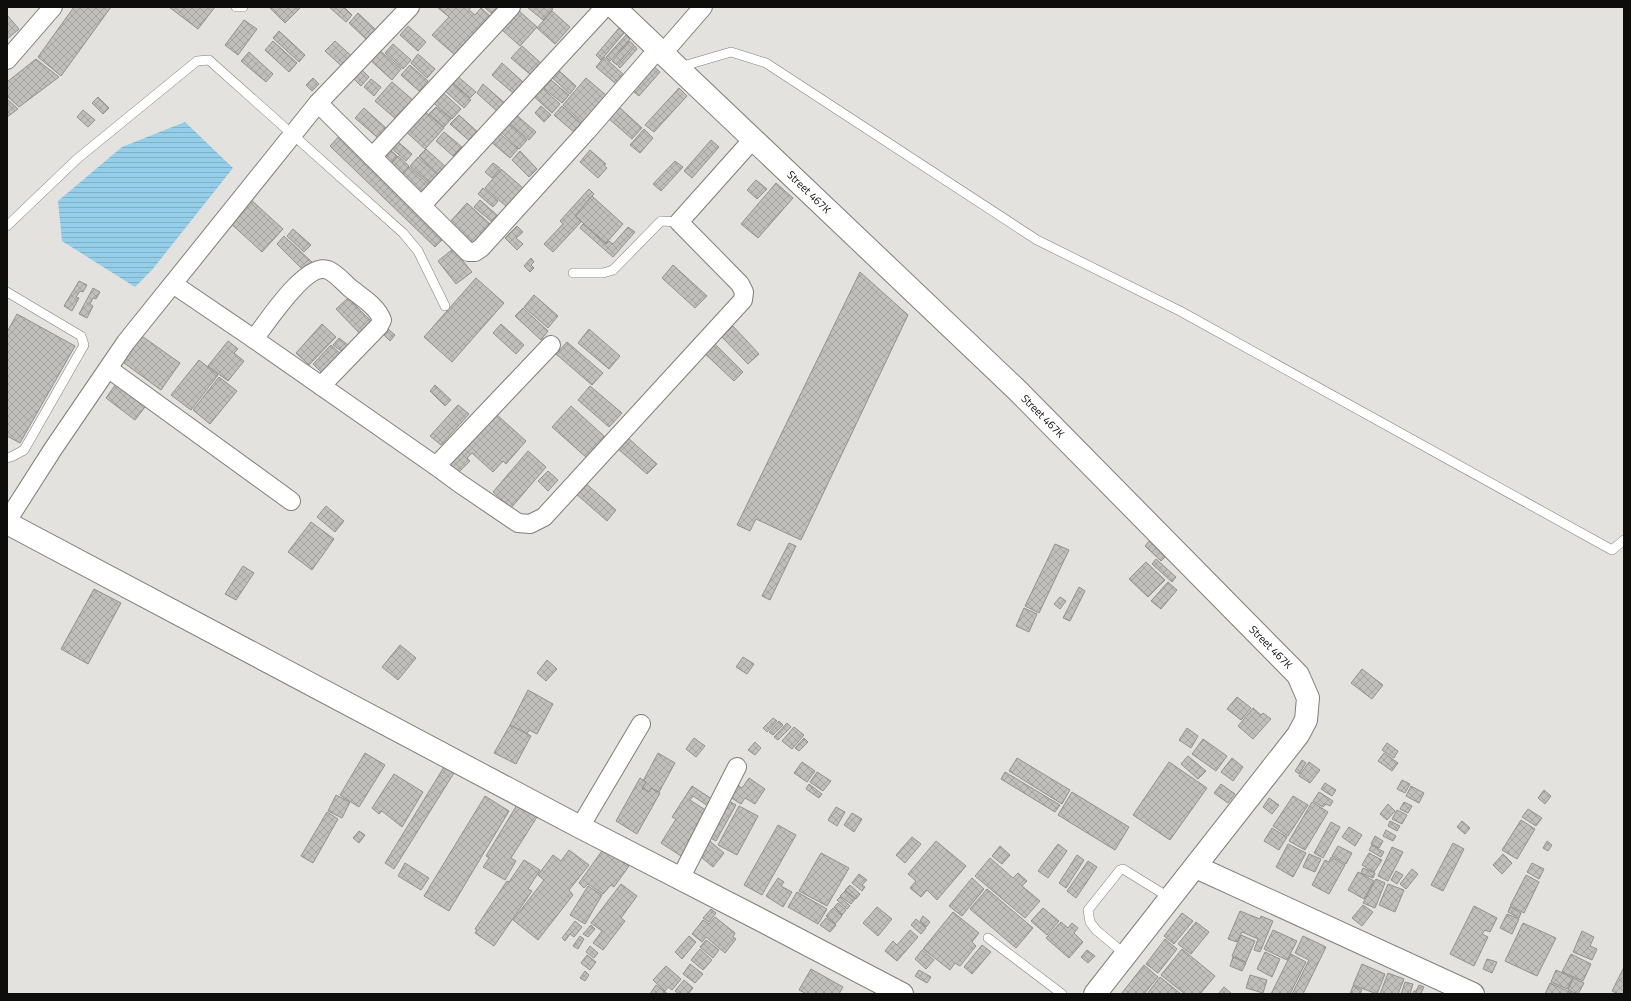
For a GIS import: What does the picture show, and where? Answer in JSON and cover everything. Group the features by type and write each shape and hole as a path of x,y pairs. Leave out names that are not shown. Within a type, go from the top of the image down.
{"street":[{"path":"7,60 53,7"},
{"path":"410,7 318,104 291,135 126,342 53,449 7,522 580,827 902,994"},
{"path":"372,157 511,7"},
{"path":"422,205 605,7"},
{"name":"Street 467K","path":"614,7 754,138 1017,390 1298,675 1308,698 1306,720 1298,735 1095,994"},
{"path":"318,104 468,252 475,252 482,248 582,137 667,56 703,7"},
{"path":"173,284 518,523 530,524 544,517 743,300 744,292 740,284 679,222 754,138"},
{"path":"254,339 294,288 306,277 319,270 328,270 369,303 380,314 382,320 379,326 321,386"},
{"path":"436,466 551,345"},
{"path":"109,368 291,501"},
{"path":"580,827 641,724"},
{"path":"680,879 737,766"},
{"path":"1196,866 1473,994"}],"lane":[{"path":"236,7 243,7"},
{"path":"667,56 731,52 766,62 1037,240 1180,311 1612,550 1624,540"},
{"path":"7,226 77,159 197,61 209,60 291,135 403,233 418,252 445,306"},
{"path":"574,273 603,273 613,270 661,221 679,222"},
{"path":"7,292 81,336 84,345 24,450 7,458"},
{"path":"1126,956 1096,930 1090,922 1088,910 1120,870 1123,869 1170,899"},
{"path":"988,938 1062,994"}],"water":[{"path":"185,122 233,168 152,270 135,287 62,241 58,201 122,147"}],"building":[{"path":"74,7 111,7 61,76 38,57"},
{"path":"169,7 215,7 198,29"},
{"path":"269,7 301,7 285,23"},
{"path":"329,7 344,7 352,15 346,22"},
{"path":"437,7 471,7 469,10 475,15 481,8 490,16 455,55 432,35 449,17"},
{"path":"484,7 496,7 498,9 493,15"},
{"path":"527,7 550,7 553,9 543,20"},
{"path":"518,10 537,27 520,46 501,29"},
{"path":"552,11 570,27 555,44 537,28"},
{"path":"358,13 376,30 367,40 349,23"},
{"path":"7,15 19,29 7,39"},
{"path":"244,20 257,29 238,55 225,45"},
{"path":"408,26 426,42 418,51 400,35"},
{"path":"619,28 624,33 601,60 596,55"},
{"path":"279,31 305,55 299,62 273,38"},
{"path":"626,35 630,39 610,61 606,57"},
{"path":"273,41 297,63 289,72 265,50"},
{"path":"335,41 356,60 346,70 325,51"},
{"path":"629,41 634,45 617,65 612,61"},
{"path":"393,44 411,60 403,69 385,53"},
{"path":"522,46 542,64 532,76 511,58"},
{"path":"635,46 637,49 620,68 618,66"},
{"path":"378,49 401,69 392,80 369,59"},
{"path":"249,52 273,74 266,82 241,61"},
{"path":"418,54 435,69 427,78 411,63"},
{"path":"604,57 624,75 616,84 596,67"},
{"path":"36,59 59,77 19,107 7,96 7,82"},
{"path":"502,63 523,82 513,93 492,75"},
{"path":"650,63 660,72 639,96 629,88"},
{"path":"410,65 428,81 419,91 401,75"},
{"path":"360,68 369,77 361,86 352,77"},
{"path":"556,68 576,86 570,94 549,75"},
{"path":"456,75 476,92 470,98 451,81"},
{"path":"546,76 569,95 562,103 539,84"},
{"path":"313,78 319,84 312,91 306,85"},
{"path":"586,78 607,96 583,123 563,105"},
{"path":"371,79 381,87 374,96 364,87"},
{"path":"392,82 414,101 397,120 375,101"},
{"path":"451,82 471,100 464,108 444,90"},
{"path":"483,84 507,105 499,113 477,93"},
{"path":"538,84 560,104 552,113 530,93"},
{"path":"438,88 461,109 452,119 428,98"},
{"path":"679,88 687,96 654,132 645,125"},
{"path":"98,97 109,108 103,114 92,103"},
{"path":"7,99 18,109 7,117"},
{"path":"541,106 551,115 544,122 535,113"},
{"path":"562,106 582,124 575,133 554,115"},
{"path":"420,107 444,128 425,149 402,128"},
{"path":"436,107 451,119 444,127 429,114"},
{"path":"619,107 642,128 632,139 608,118"},
{"path":"364,108 387,129 378,138 355,118"},
{"path":"83,110 95,120 88,127 77,117"},
{"path":"514,113 536,132 529,140 507,121"},
{"path":"459,115 480,134 472,143 450,124"},
{"path":"507,122 527,140 519,149 499,130"},
{"path":"644,129 653,138 640,153 630,145"},
{"path":"444,132 462,147 453,156 436,141"},
{"path":"498,132 518,149 510,158 490,141"},
{"path":"342,133 447,235 435,247 330,146"},
{"path":"711,140 719,147 692,178 684,171"},
{"path":"397,141 412,154 406,161 391,148"},
{"path":"385,145 397,156 389,166 377,155"},
{"path":"426,149 447,168 440,176 419,156"},
{"path":"590,150 606,164 604,165 607,168 598,178 580,162"},
{"path":"520,151 537,169 529,177 512,160"},
{"path":"398,156 409,166 402,174 390,165"},
{"path":"418,157 440,177 432,185 410,166"},
{"path":"675,161 683,167 661,191 653,184"},
{"path":"493,163 500,168 492,178 485,172"},
{"path":"409,167 431,186 421,197 400,178"},
{"path":"501,169 523,188 507,207 485,188"},
{"path":"756,180 767,189 757,199 747,190"},
{"path":"776,183 793,198 758,238 741,224"},
{"path":"483,188 498,201 493,207 478,194"},
{"path":"589,189 594,194 575,216 581,222 553,252 544,244 563,224 560,221"},
{"path":"592,196 623,224 606,243 575,216"},
{"path":"249,198 283,229 262,252 228,221"},
{"path":"480,200 498,216 492,222 474,207"},
{"path":"467,203 490,224 473,243 450,222"},
{"path":"583,224 606,244 609,241 613,244 628,227 635,232 613,257 580,228"},
{"path":"517,226 523,232 516,238 523,244 517,250 505,238"},
{"path":"293,229 311,245 304,252 287,236"},
{"path":"284,236 313,263 305,272 277,244"},
{"path":"453,249 472,272 456,284 438,261"},
{"path":"531,258 534,262 531,265 534,268 530,272 524,266"},
{"path":"673,265 707,296 695,308 662,278"},
{"path":"860,272 908,315 801,540 756,519 750,531 737,525"},
{"path":"476,278 504,303 452,362 424,337"},
{"path":"79,281 87,285 83,292 80,291 76,297 79,298 72,311 64,306"},
{"path":"93,288 100,292 96,299 93,298 90,304 93,306 87,318 79,314"},
{"path":"534,295 558,316 548,328 524,307"},
{"path":"348,298 375,325 363,337 336,309"},
{"path":"523,308 548,331 541,340 515,316"},
{"path":"17,314 75,346 20,443 7,436 7,332"},
{"path":"322,324 336,337 309,365 296,353"},
{"path":"501,324 524,345 516,354 493,333"},
{"path":"733,326 759,354 748,364 722,337"},
{"path":"388,329 395,335 390,341 383,334"},
{"path":"589,329 620,356 609,369 578,343"},
{"path":"139,334 180,363 161,390 120,360"},
{"path":"339,338 352,348 347,355 333,345"},
{"path":"711,340 743,372 734,381 701,350"},
{"path":"228,341 238,349 234,353 244,361 228,381 208,366"},
{"path":"567,342 603,373 592,385 556,354"},
{"path":"331,345 342,355 323,374 313,364"},
{"path":"199,360 218,375 191,410 171,395"},
{"path":"219,377 237,391 210,424 193,410"},
{"path":"118,381 148,403 135,420 106,398"},
{"path":"435,385 451,400 445,406 430,391"},
{"path":"590,386 622,413 609,427 578,400"},
{"path":"458,405 469,414 441,445 430,436"},
{"path":"571,406 605,437 587,458 552,427"},
{"path":"496,414 526,441 506,464 503,461 493,472 472,453 467,458 470,461 459,472 450,464"},
{"path":"627,437 657,464 647,474 617,448"},
{"path":"528,451 546,467 511,508 493,492"},
{"path":"548,471 558,480 548,491 538,481"},
{"path":"583,481 616,510 607,521 574,492"},
{"path":"326,506 344,521 335,532 317,517"},
{"path":"311,522 334,539 312,570 288,552"},
{"path":"1150,540 1166,556 1161,561 1145,546"},
{"path":"789,543 796,546 770,600 762,596"},
{"path":"1055,544 1069,550 1039,613 1025,606"},
{"path":"1156,559 1176,577 1172,582 1152,564"},
{"path":"1146,562 1165,580 1148,597 1129,579"},
{"path":"243,566 254,573 236,600 225,594"},
{"path":"1168,582 1177,590 1161,609 1151,601"},
{"path":"1079,587 1085,591 1070,621 1063,618"},
{"path":"94,589 121,603 88,664 61,649"},
{"path":"1060,597 1066,601 1060,609 1054,604"},
{"path":"1024,608 1037,614 1029,632 1016,626"},
{"path":"400,645 416,658 398,680 382,667"},
{"path":"743,657 754,664 747,674 736,667"},
{"path":"547,660 557,669 546,681 537,673"},
{"path":"1362,669 1383,685 1372,699 1351,683"},
{"path":"528,690 553,704 537,734 529,730 527,734 510,725"},
{"path":"1237,697 1251,708 1241,720 1227,709"},
{"path":"1253,708 1261,715 1263,713 1271,719 1253,739 1238,726"},
{"path":"773,718 777,721 767,732 763,728"},
{"path":"779,721 783,725 773,735 769,732"},
{"path":"787,723 791,727 778,740 774,737"},
{"path":"510,725 531,736 516,764 494,753"},
{"path":"794,727 804,735 792,749 782,741"},
{"path":"1187,728 1198,736 1191,748 1179,740"},
{"path":"694,738 705,746 696,757 686,749"},
{"path":"804,738 808,742 799,751 795,748"},
{"path":"1203,739 1227,756 1216,771 1192,754"},
{"path":"755,742 761,748 755,755 748,750"},
{"path":"1387,743 1398,751 1394,758 1382,750"},
{"path":"365,753 385,765 359,807 340,795"},
{"path":"658,753 675,763 659,792 651,788 649,792 642,788 646,782 643,781"},
{"path":"1384,753 1398,763 1392,771 1378,761"},
{"path":"1188,756 1206,771 1198,779 1181,764"},
{"path":"1017,758 1070,790 1062,804 1009,771"},
{"path":"1232,758 1243,767 1233,781 1221,772"},
{"path":"1302,760 1306,763 1299,774 1295,771"},
{"path":"802,762 815,771 807,782 794,773"},
{"path":"1169,762 1207,788 1170,840 1133,815"},
{"path":"1309,762 1320,770 1310,783 1299,776"},
{"path":"444,767 454,773 394,869 385,863"},
{"path":"817,772 831,781 823,791 810,782"},
{"path":"1005,772 1060,805 1055,812 1001,779"},
{"path":"394,774 423,792 402,827 382,811 379,814 372,808"},
{"path":"640,778 646,782 642,788 649,792 651,788 660,793 637,834 616,821"},
{"path":"749,778 765,789 755,804 745,798 741,804 727,795 735,783 742,788"},
{"path":"1402,780 1410,784 1405,793 1397,789"},
{"path":"1325,783 1336,790 1332,796 1321,789"},
{"path":"809,784 822,794 819,798 806,789"},
{"path":"1221,784 1235,794 1228,803 1214,793"},
{"path":"692,786 712,799 708,806 693,796 690,800 707,811 690,838 692,839 681,856 661,843 676,819 672,817"},
{"path":"1411,786 1424,793 1419,803 1406,796"},
{"path":"1544,790 1551,796 1545,804 1538,798"},
{"path":"1072,792 1129,827 1115,850 1058,815"},
{"path":"1319,792 1333,801 1330,806 1326,804 1323,807 1313,801"},
{"path":"336,795 350,802 342,818 328,811"},
{"path":"485,796 509,811 449,911 424,896"},
{"path":"1293,796 1308,805 1288,836 1273,826"},
{"path":"1269,798 1279,805 1272,814 1263,807"},
{"path":"729,801 736,805 716,841 709,837"},
{"path":"1312,802 1328,812 1305,850 1289,841"},
{"path":"1404,802 1412,806 1408,813 1400,809"},
{"path":"1388,804 1395,811 1387,820 1380,814"},
{"path":"517,805 537,817 511,858 516,861 505,880 483,867 489,858 486,856"},
{"path":"739,806 758,816 737,855 718,845"},
{"path":"836,807 845,812 837,826 828,820"},
{"path":"1528,809 1542,818 1536,826 1522,817"},
{"path":"1397,810 1407,815 1402,824 1392,819"},
{"path":"327,812 338,819 313,863 301,856"},
{"path":"852,813 862,819 854,832 844,825"},
{"path":"1521,820 1535,829 1517,859 1502,850"},
{"path":"1390,821 1400,826 1397,831 1388,826"},
{"path":"1462,821 1470,828 1465,834 1457,827"},
{"path":"1331,822 1340,827 1323,858 1314,853"},
{"path":"778,825 796,835 762,895 744,885"},
{"path":"1349,827 1362,835 1355,846 1342,837"},
{"path":"1272,828 1287,837 1279,850 1264,841"},
{"path":"1386,830 1396,836 1393,841 1383,836"},
{"path":"359,831 365,835 359,843 353,838"},
{"path":"1375,836 1383,841 1379,848 1371,844"},
{"path":"912,837 921,844 905,863 896,855"},
{"path":"706,838 724,853 713,867 695,852"},
{"path":"936,841 966,866 937,900 927,890 921,897 910,888 916,881 908,874"},
{"path":"1547,841 1552,845 1548,851 1543,848"},
{"path":"1453,843 1464,849 1443,891 1431,885"},
{"path":"1058,844 1067,851 1048,878 1038,871"},
{"path":"1288,844 1306,853 1293,877 1276,867"},
{"path":"1372,845 1384,852 1381,857 1369,850"},
{"path":"1000,846 1010,855 1002,864 992,856"},
{"path":"1338,846 1352,853 1346,864 1332,856"},
{"path":"1392,847 1403,852 1388,881 1378,876"},
{"path":"604,848 629,866 614,887 611,885 603,894 588,884 584,888 579,883"},
{"path":"569,850 589,865 569,890 573,895 538,940 513,920 544,880 538,875 553,855 561,861"},
{"path":"821,853 849,868 827,906 799,891"},
{"path":"1369,853 1382,860 1374,872 1362,865"},
{"path":"1309,854 1321,859 1315,872 1303,867"},
{"path":"1503,854 1512,863 1502,874 1493,865"},
{"path":"1077,855 1084,860 1066,888 1059,883"},
{"path":"1331,857 1345,865 1329,894 1312,885 1325,860 1329,862"},
{"path":"990,858 1013,878 1018,873 1027,881 1022,886 1040,901 1025,918 975,876"},
{"path":"524,860 540,870 528,889 532,891 494,946 475,933 477,930 475,929 507,881 509,882"},
{"path":"1088,861 1097,867 1076,898 1067,891"},
{"path":"405,863 429,878 421,890 398,876"},
{"path":"1532,863 1544,869 1539,879 1527,872"},
{"path":"1363,868 1375,873 1373,878 1361,873"},
{"path":"1412,869 1418,874 1406,889 1400,884"},
{"path":"1396,871 1403,875 1397,884 1391,880"},
{"path":"1358,872 1374,881 1364,899 1348,890"},
{"path":"859,874 867,880 862,885 865,887 862,891 852,883"},
{"path":"1526,875 1539,882 1524,913 1510,906"},
{"path":"778,878 784,882 781,886 792,892 783,907 766,896"},
{"path":"972,878 984,889 962,916 949,906"},
{"path":"1376,879 1385,883 1375,908 1363,903"},
{"path":"621,884 637,896 621,918 625,921 603,950 593,943 602,931 591,923"},
{"path":"1388,884 1404,890 1395,912 1379,905"},
{"path":"850,885 860,894 856,899 845,890"},
{"path":"588,886 602,895 585,924 570,915"},
{"path":"987,889 1033,928 1016,948 970,909"},
{"path":"845,891 855,899 851,904 840,896"},
{"path":"797,892 827,909 818,924 788,907"},
{"path":"840,897 850,906 847,909 837,900"},
{"path":"838,903 846,910 842,915 834,907"},
{"path":"1363,905 1373,912 1362,926 1352,918"},
{"path":"1474,906 1497,918 1490,932 1485,930 1482,934 1488,937 1474,966 1450,954"},
{"path":"877,907 892,919 878,936 863,923"},
{"path":"1510,907 1521,913 1519,918 1508,912"},
{"path":"833,908 842,916 835,924 826,916"},
{"path":"1043,908 1059,921 1047,935 1031,921"},
{"path":"711,909 716,913 709,922 703,918"},
{"path":"1240,911 1260,919 1261,916 1273,921 1260,952 1254,950 1258,939 1242,932 1237,942 1228,939"},
{"path":"953,912 979,933 972,942 976,946 960,966 955,963 950,970 923,949"},
{"path":"1182,913 1193,921 1174,944 1164,936"},
{"path":"1507,914 1519,919 1512,934 1500,928"},
{"path":"923,916 930,922 926,927 920,921"},
{"path":"715,917 735,933 733,937 736,939 725,953 706,937 702,942 692,934 703,920 709,924"},
{"path":"826,918 836,925 830,932 820,925"},
{"path":"916,919 926,928 921,934 911,925"},
{"path":"575,921 582,927 574,937 570,934 565,941 562,938"},
{"path":"1061,922 1068,928 1072,923 1078,928 1074,933 1083,942 1069,958 1046,938"},
{"path":"1196,922 1209,932 1191,954 1178,944"},
{"path":"1523,923 1556,938 1537,976 1505,961"},
{"path":"591,925 595,929 588,937 583,934"},
{"path":"910,930 918,937 897,961 885,951 893,941 897,945"},
{"path":"1273,930 1297,941 1287,960 1264,949"},
{"path":"1582,931 1594,937 1590,946 1597,949 1592,960 1573,952"},
{"path":"1241,935 1255,941 1246,962 1232,956"},
{"path":"580,936 584,939 578,949 573,946"},
{"path":"689,936 696,942 682,959 675,952"},
{"path":"1303,936 1326,947 1303,994 1292,994 1309,960 1295,953"},
{"path":"1165,939 1177,949 1158,973 1146,964"},
{"path":"706,940 719,950 713,958 700,947"},
{"path":"982,945 991,952 972,974 964,967"},
{"path":"590,946 598,953 594,958 586,952"},
{"path":"700,949 712,960 703,970 691,960"},
{"path":"1182,949 1215,976 1200,994 1185,994 1161,975"},
{"path":"922,950 934,960 926,969 915,959"},
{"path":"1087,950 1095,956 1088,963 1081,957"},
{"path":"1265,952 1280,959 1272,977 1257,969"},
{"path":"1291,954 1306,962 1290,994 1271,994"},
{"path":"1571,954 1591,964 1583,981 1562,972"},
{"path":"587,955 596,962 590,970 581,963"},
{"path":"1233,957 1246,963 1242,971 1230,966"},
{"path":"1487,959 1497,962 1492,973 1483,969"},
{"path":"690,964 703,974 695,983 683,974"},
{"path":"1362,964 1385,974 1377,994 1353,985"},
{"path":"1144,965 1158,977 1144,994 1121,994"},
{"path":"666,966 681,979 672,990 668,987 665,991 653,980"},
{"path":"1624,967 1624,994 1618,994 1612,991"},
{"path":"811,969 843,987 839,994 804,994 805,993 799,990"},
{"path":"919,970 931,977 927,983 915,976"},
{"path":"1556,970 1573,978 1567,989 1551,982"},
{"path":"585,971 589,975 585,981 580,978"},
{"path":"1388,973 1404,979 1398,994 1380,994"},
{"path":"1250,975 1267,980 1263,993 1246,988"},
{"path":"1160,977 1181,994 1147,994"},
{"path":"1573,978 1584,983 1578,994 1568,990"},
{"path":"684,980 693,988 688,994 679,994 675,991"},
{"path":"1405,982 1413,984 1410,994 1401,994"},
{"path":"1550,983 1574,994 1545,994"},
{"path":"656,985 668,994 650,994"},
{"path":"1419,985 1424,987 1421,993 1423,994 1412,994 1416,991"},
{"path":"1353,986 1362,990 1360,994 1350,994"},
{"path":"1224,987 1232,994 1218,994"}]}
